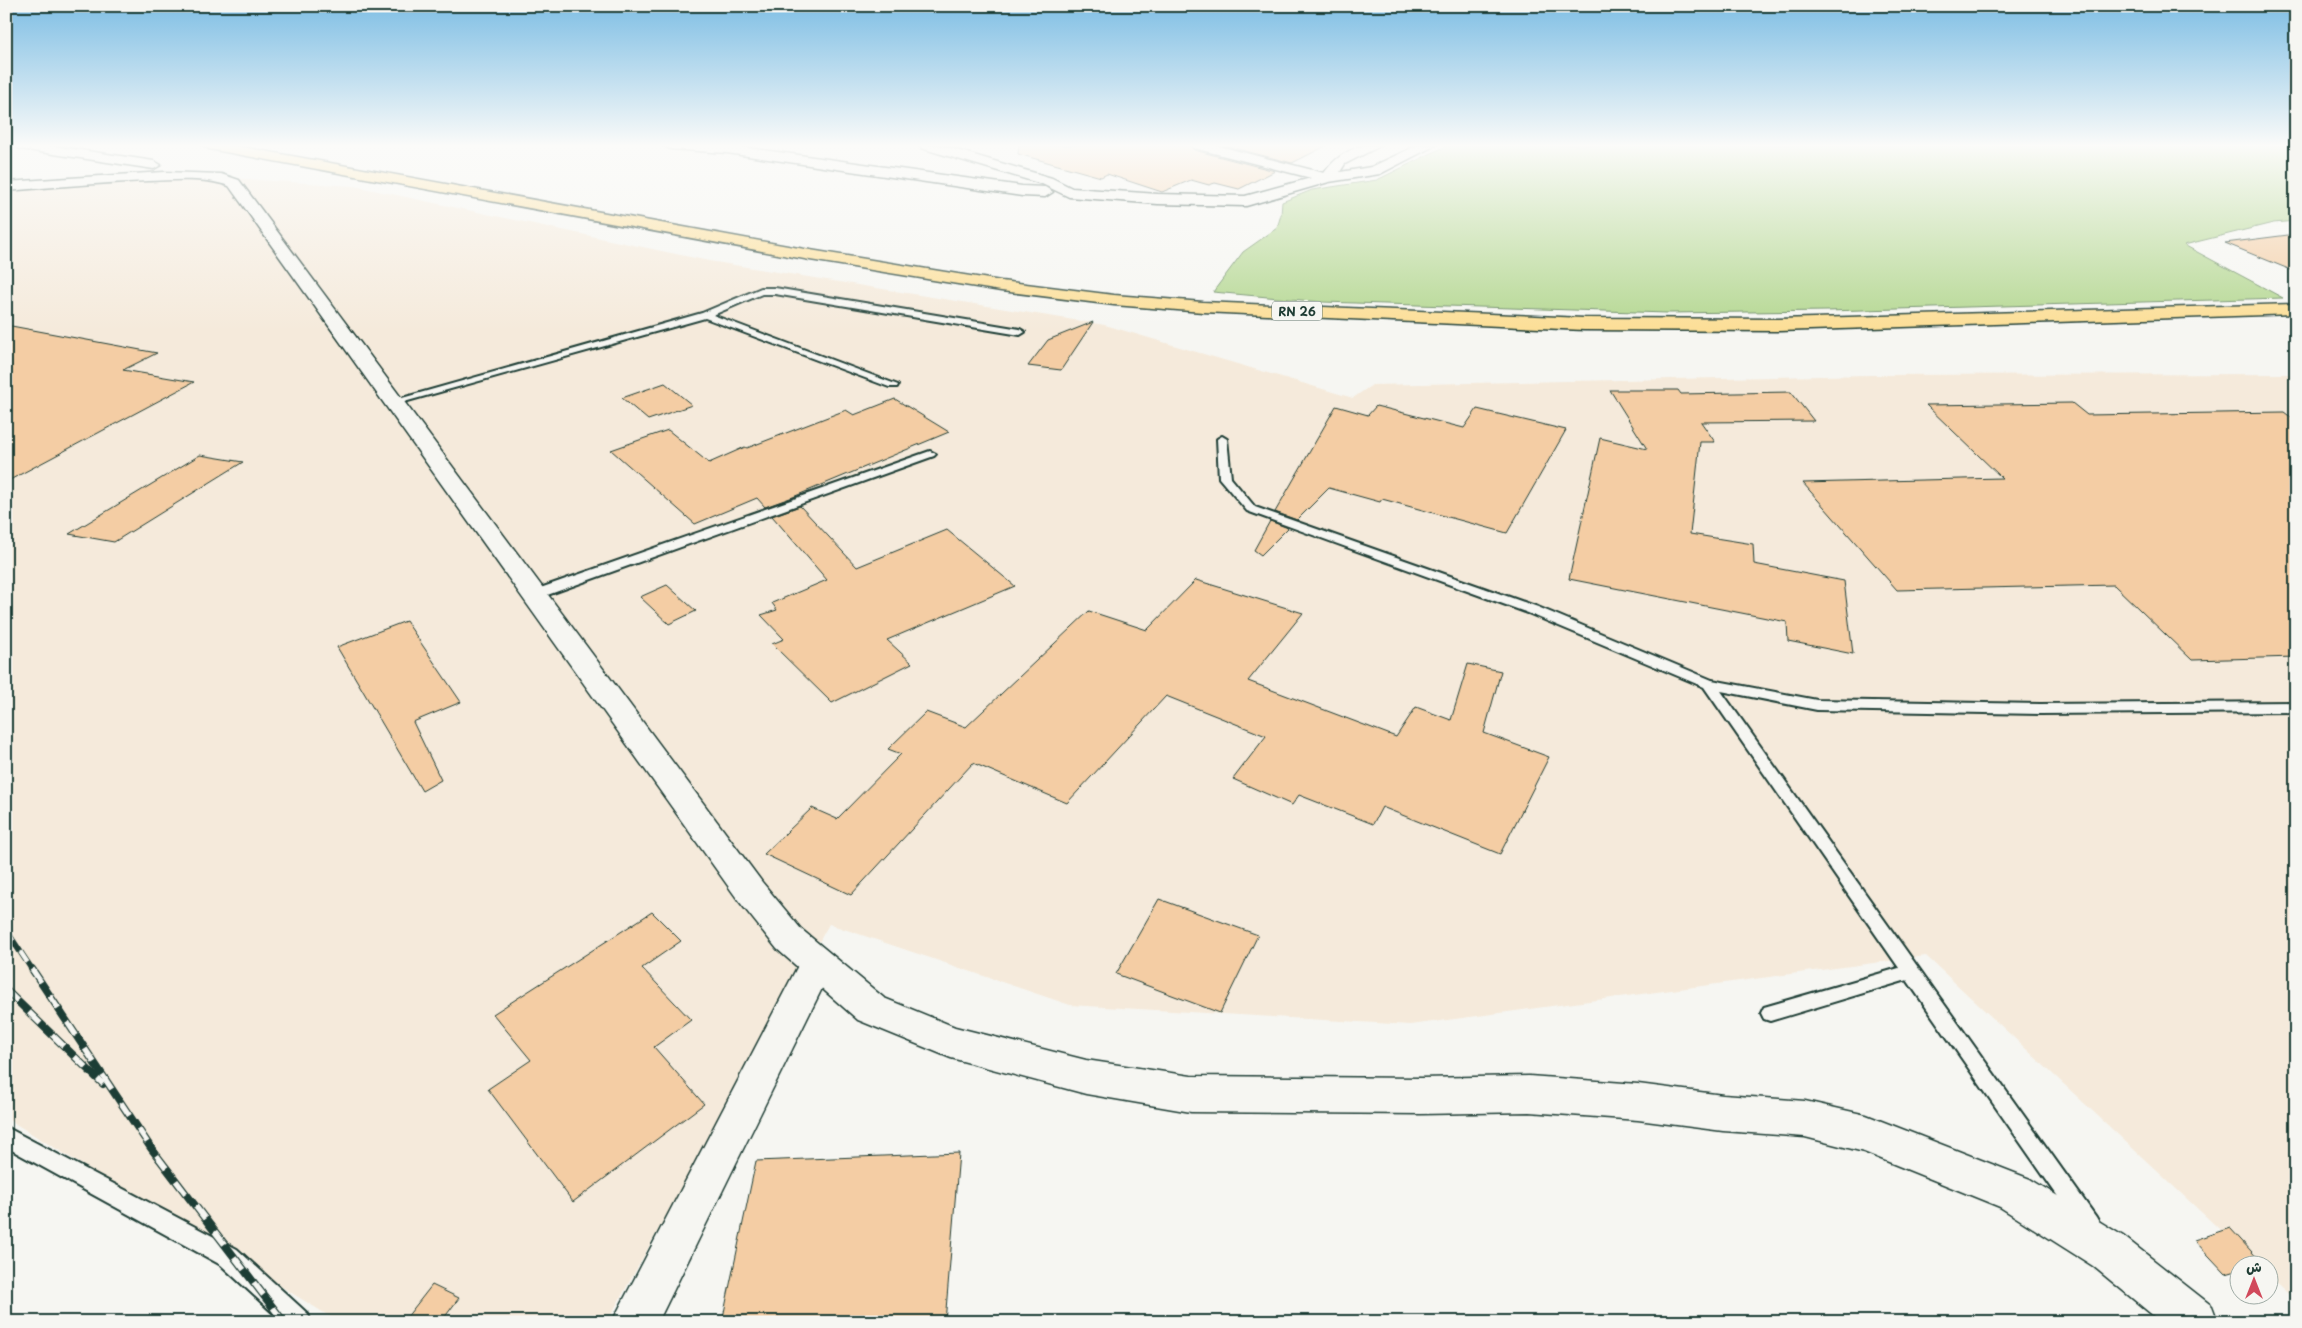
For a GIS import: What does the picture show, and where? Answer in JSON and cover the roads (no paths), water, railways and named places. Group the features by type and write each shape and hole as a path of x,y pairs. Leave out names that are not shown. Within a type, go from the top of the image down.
{"main road":[{"path":"252,207 750,891 789,939 871,1009 951,1042 1086,1077 1191,1094 1421,1096 1529,1094 1638,1102 1723,1113 1805,1119 1866,1134 2015,1193 2108,1251 2196,1322"},
{"name":"RN 26","path":"557,207 896,269 1010,287 1203,307 1457,320 1584,324 1770,325 2296,308"},
{"path":"634,1322 816,964"}],"lane":[{"path":"393,402 705,315 761,291 775,291 1020,332"},
{"path":"705,315 893,385"},
{"path":"1222,439 1225,478 1251,509 1533,610 1709,684 1818,705 2040,709 2296,707"},
{"path":"534,595 930,454"},
{"path":"1709,684 2108,1251"},
{"path":"1770,1014 1911,972"},
{"path":"6,1136 228,1257 300,1322"}],"railway":[{"path":"6,930 33,971"},
{"path":"32,969 151,1148 284,1322"},
{"path":"6,990 103,1084"}]}
